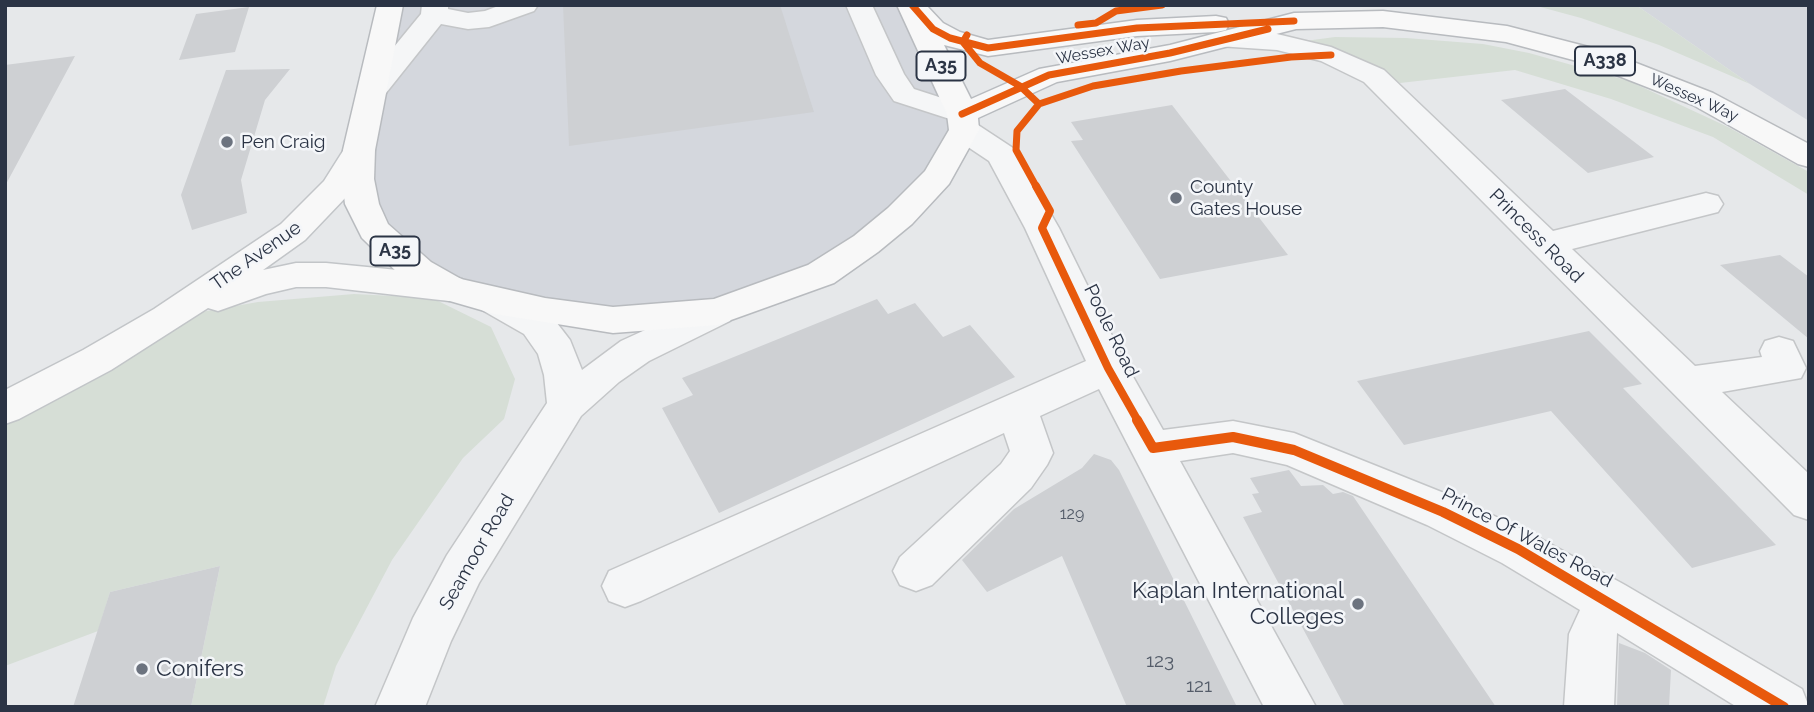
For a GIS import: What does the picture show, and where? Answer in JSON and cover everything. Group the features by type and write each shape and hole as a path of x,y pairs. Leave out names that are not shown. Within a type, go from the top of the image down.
{"main road":[{"name":"A35","path":"390,5 359,150 358,179 362,204 374,230 418,271 449,288 545,311 613,320 717,312 821,274 866,244 900,216 938,177 963,122 948,80 911,5"},
{"name":"Wessex Way","path":"911,5 933,29 978,47 1006,47 1137,28 1356,18 1426,22 1507,34 1598,58 1703,99 1809,157"},
{"name":"Wessex Way","path":"963,122 1049,75 1228,40 1294,21"},
{"name":"The Avenue","path":"5,408 97,360 167,318 307,220 335,188 359,150"},
{"name":"The Avenue","path":"167,318 259,283 296,275 326,275 449,288"}],"street":[{"path":"372,92 435,10 468,21 509,13 525,5"},
{"name":"Poole Road","path":"859,5 890,75 904,95 963,122 1002,155 1042,228 1108,368 1291,707"},
{"name":"Princess Road","path":"1228,40 1277,42 1331,55 1374,76 1809,502"},
{"path":"1545,244 1706,204"},
{"path":"495,301 537,324 556,349 564,375 567,405"},
{"name":"Seamoor Road","path":"400,707 430,634 463,569 567,405 605,372 635,351 717,312"},
{"path":"1686,382 1787,368 1779,351"},
{"path":"625,586 1108,368"},
{"path":"916,570 1016,476 1032,453 1017,410"},
{"name":"Prince Of Wales Road","path":"1153,448 1233,437 1294,450 1443,512 1518,549 1608,600 1784,707"},
{"path":"1589,707 1593,634 1608,600"}],"shaded area":[{"path":"390,5 910,5 962,114 900,216 763,296 613,320 449,288 362,204"},
{"path":"1533,5 1636,5 1750,84 1659,45 1581,18"},
{"path":"1636,5 1809,5 1809,121 1750,84"},
{"path":"1335,37 1406,38 1483,44 1529,53 1629,81 1728,127 1809,172 1809,195 1713,137 1611,99 1515,70 1400,83 1339,51 1305,41"},
{"path":"354,294 432,298 491,327 515,379 504,419 463,458 392,560 336,666 323,707 191,707 220,566 110,592 98,631 5,666 5,408 167,318 258,302"}],"building":[{"path":"563,5 780,5 814,112 569,146"},
{"path":"249,7 235,52 179,60 196,14"},
{"path":"75,56 5,186 5,65"},
{"name":"Pen Craig","path":"290,69 265,100 241,180 247,213 192,230 181,195 226,70"},
{"path":"1565,89 1654,157 1588,173 1501,100"},
{"name":"County Gates House","path":"1172,105 1288,255 1160,279 1071,141 1083,140 1071,122"},
{"path":"1780,255 1809,277 1809,339 1720,265"},
{"path":"877,299 888,314 915,303 943,337 970,325 1015,377 719,513 662,408 693,395 682,378"},
{"path":"1589,331 1642,384 1623,388 1776,545 1692,568 1551,411 1404,445 1357,381"},
{"path":"1094,454 1111,460 1119,470 1237,707 1127,707 1062,556 987,592 962,560 1014,509 1082,468"},
{"name":"Kaplan International Colleges","path":"1289,470 1301,486 1323,485 1333,494 1343,492 1353,496 1496,707 1345,707 1243,517 1262,512 1252,494 1259,493 1250,478"},
{"name":"Conifers","path":"220,566 191,707 73,707 110,592"},
{"path":"1619,643 1645,653 1671,670 1669,707 1617,707"}],"cycle path":[{"path":"912,5 933,29 950,38 988,48 1137,28 1294,21"},
{"path":"1078,25 1096,23 1116,11 1162,5"},
{"path":"962,114 1049,75 1170,53 1268,29"},
{"path":"967,35 963,42 980,63 1020,86 1039,104 1017,131 1016,150 1050,211 1042,228 1108,368 1153,448 1233,437 1294,450 1443,512 1518,549 1784,707"},
{"path":"1039,104 1093,86 1181,71 1291,57 1331,55"}],"place":[{"name":"Pen Craig","path":"227,142"},
{"name":"County Gates House","path":"1176,198"},
{"name":"Kaplan International Colleges","path":"1358,604"},
{"name":"Conifers","path":"142,669"}]}
